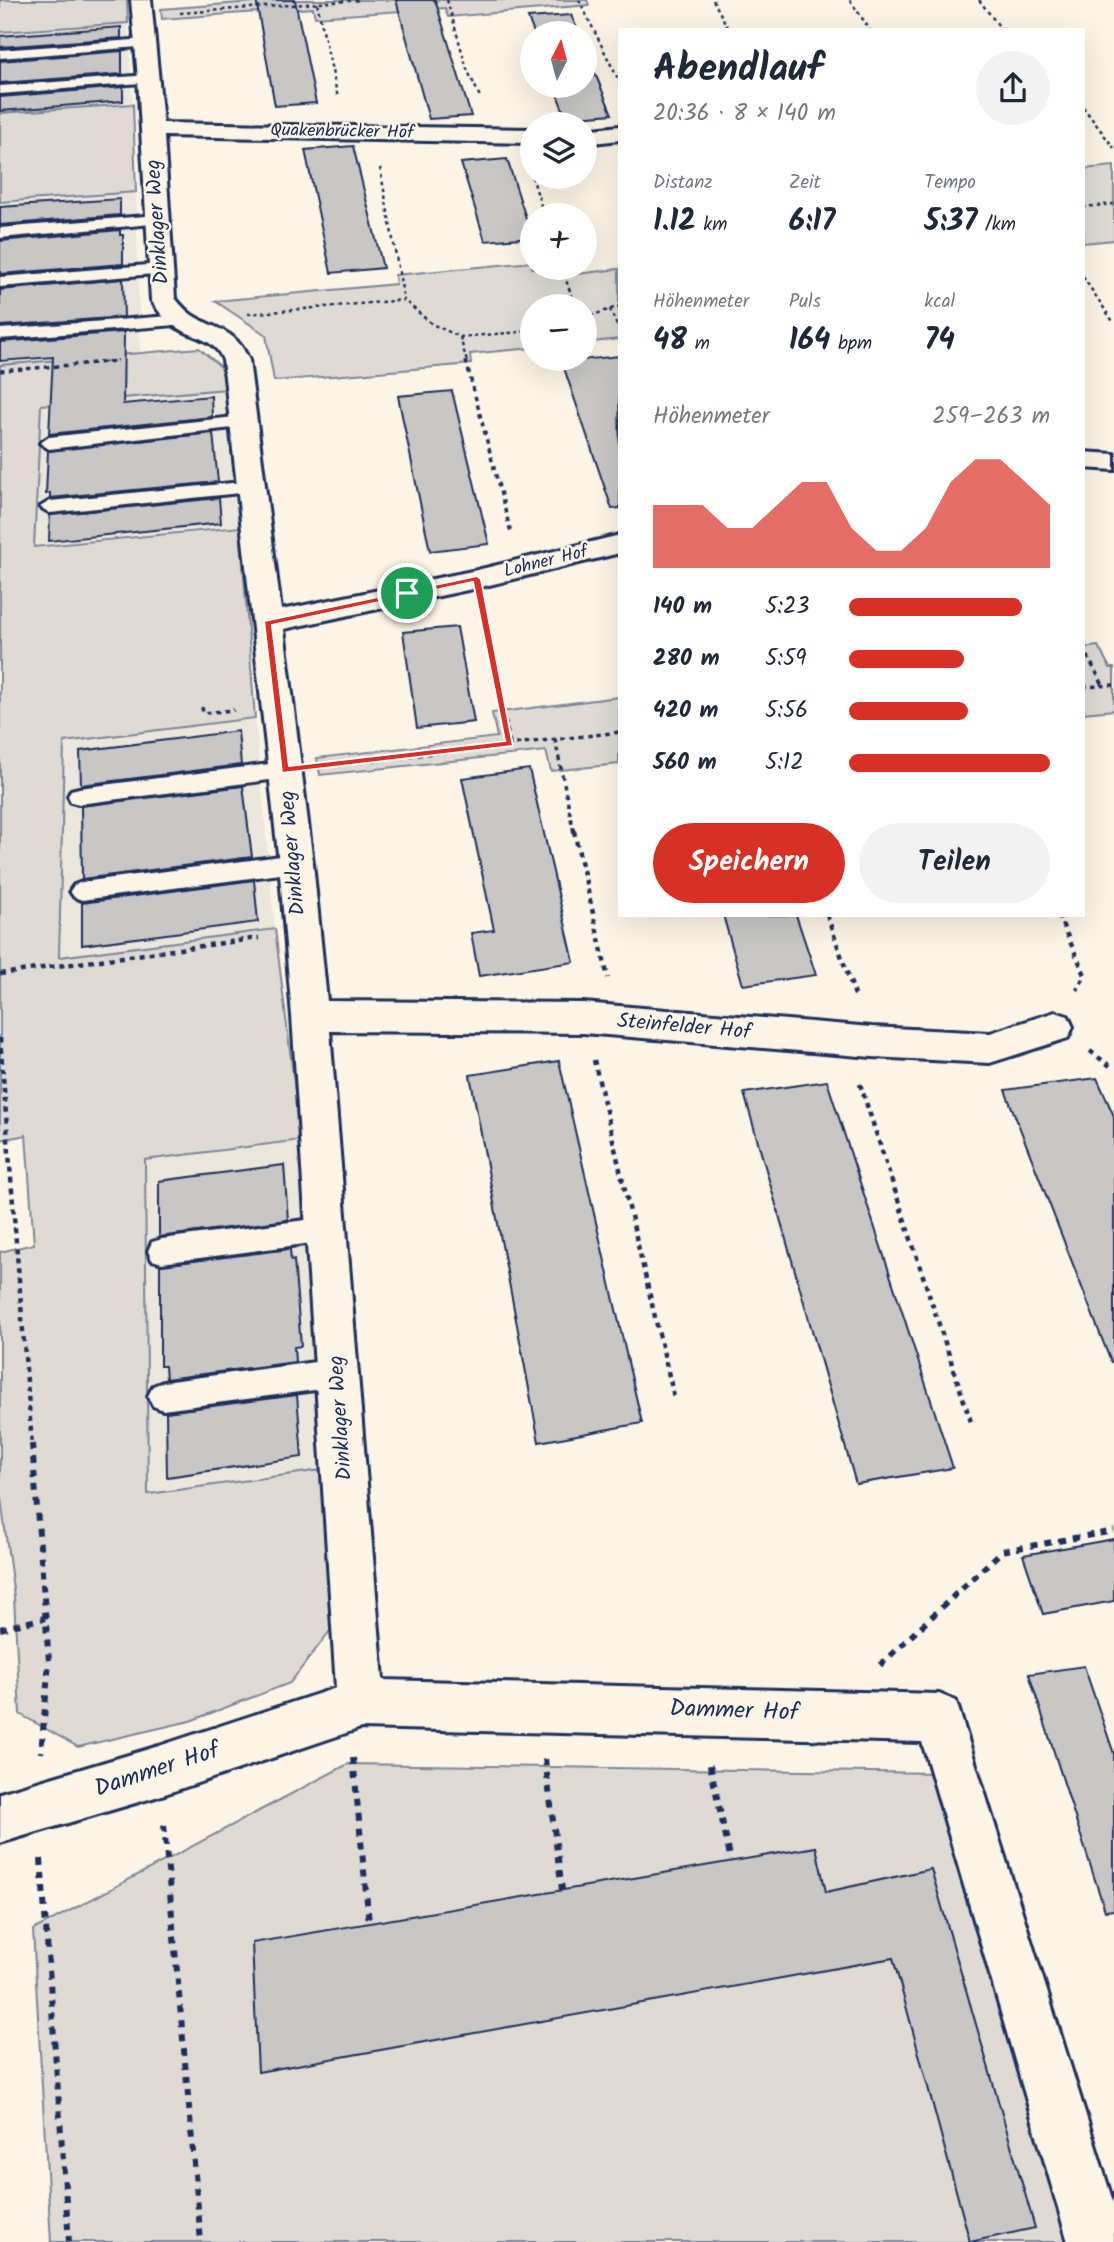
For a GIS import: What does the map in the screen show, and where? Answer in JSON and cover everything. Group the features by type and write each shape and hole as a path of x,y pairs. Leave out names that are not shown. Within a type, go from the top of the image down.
{"street":[{"name":"Dinklager Weg","path":"142,8 163,300 182,320 213,333 231,348 236,360 296,863 328,1229 361,1704"},
{"name":"Quakenbrücker Hof","path":"152,129 516,135"},
{"path":"597,136 618,133"},
{"path":"1085,460 1114,462"},
{"name":"Lohner Hof","path":"267,623 477,579 618,544"},
{"name":"Steinfelder Hof","path":"310,1016 583,1018 859,1041 990,1048 1055,1027"},
{"name":"Dammer Hof","path":"18,1813 159,1771 361,1704 538,1706 939,1718 1097,2242"}],"lane":[{"path":"0,54 146,43"},
{"path":"0,90 149,79"},
{"path":"0,233 157,220"},
{"path":"0,282 160,269"},
{"path":"0,334 182,320"},
{"path":"49,443 244,422"},
{"path":"50,507 252,486"},
{"path":"79,796 285,770"},
{"path":"82,891 296,863"},
{"path":"162,1251 328,1229"},
{"path":"163,1396 338,1373"}],"path":[{"path":"142,8 361,0"},
{"path":"447,0 467,69 516,135 540,203"},
{"path":"579,0 618,79"},
{"path":"713,0 728,28"},
{"path":"850,0 869,28"},
{"path":"979,0 1000,28"},
{"path":"317,3 346,132"},
{"path":"1085,110 1114,148"},
{"path":"373,133 404,300 432,324 460,337 520,332"},
{"path":"1085,207 1114,204"},
{"path":"1085,280 1114,323"},
{"path":"182,320 404,300"},
{"path":"597,314 618,307"},
{"path":"610,309 618,328"},
{"path":"460,337 520,568"},
{"path":"477,579 510,744"},
{"path":"1085,652 1103,685"},
{"path":"1085,687 1114,685"},
{"path":"285,770 618,732"},
{"path":"555,739 587,893 619,1023"},
{"path":"828,917 859,1041 971,1422"},
{"path":"1055,1027 1085,975 1059,917"},
{"path":"0,974 301,932"},
{"path":"583,1018 674,1397"},
{"path":"0,1038 49,1662 18,1813 42,1873 69,2242"},
{"path":"829,1714 1002,1551 1114,1531"},
{"path":"0,1629 45,1618"},
{"path":"538,1706 562,1890"},
{"path":"697,1710 731,1861"},
{"path":"353,1757 369,1923"},
{"path":"164,1825 201,2242"}],"shaded area":[{"path":"0,0 127,0 128,23 0,32"},
{"path":"282,0 587,0 589,5 448,17 445,8 315,17 313,8 162,19 161,9"},
{"path":"128,23 133,104 0,113 0,32"},
{"path":"133,104 136,192 0,202 0,113"},
{"path":"1114,166 1114,240 1085,243 1085,169"},
{"path":"136,192 140,353 0,365 0,202"},
{"path":"520,263 520,280 597,280 597,272 618,269 618,339 597,342 597,294 520,294 520,349 470,354 471,364 274,381 266,335 215,301 396,284 395,275"},
{"path":"199,348 221,367 226,389 41,405 34,547 240,527 255,718 64,742 59,957 275,929 301,1140 145,1160 148,1494 329,1469 336,1623 290,1683 190,1721 78,1747 20,1714 14,1597 0,1491 0,1252 34,1244 26,1135 0,1140 0,365"},
{"path":"226,389 240,527 34,548 41,405"},
{"path":"1098,646 1110,668 1114,668 1114,710 1085,713 1085,648"},
{"path":"618,697 618,764 551,771 546,751 320,775 317,758 497,737 492,713"},
{"path":"255,718 275,929 59,957 64,742"},
{"path":"301,1140 329,1469 148,1494 145,1159"},
{"path":"348,1764 938,1773 1072,2242 51,2242 33,1930"}],"building":[{"path":"256,0 295,0 316,103 275,106"},
{"path":"396,0 435,0 471,116 429,119"},
{"path":"571,15 574,21 529,21 528,18"},
{"path":"121,27 121,38 0,47 0,36"},
{"path":"122,51 122,74 0,83 0,61"},
{"path":"597,78 612,114 597,115 597,112 564,112 558,98 597,98"},
{"path":"123,87 123,101 0,111 0,97"},
{"path":"353,146 383,268 331,273 305,150"},
{"path":"507,159 521,203 520,238 485,241 461,163"},
{"path":"120,199 120,215 0,225 0,207"},
{"path":"120,230 120,235 123,235 123,264 0,274 0,241"},
{"path":"123,279 124,317 0,326 0,290"},
{"path":"124,332 123,404 211,396 212,417 49,434 53,357 0,361 0,342"},
{"path":"618,356 618,508 612,509 565,371 597,371 597,358"},
{"path":"452,391 489,544 430,551 398,396"},
{"path":"213,433 218,482 50,498 50,493 46,494 48,451"},
{"path":"219,498 221,523 49,541 50,515"},
{"path":"457,627 474,722 417,728 403,632"},
{"path":"238,731 241,765 81,785 80,751"},
{"path":"529,769 574,962 479,976 471,933 494,930 462,778"},
{"path":"243,786 252,857 82,879 81,806"},
{"path":"254,880 258,922 82,945 82,903"},
{"path":"724,917 797,917 816,975 743,985"},
{"path":"559,1061 642,1423 539,1442 470,1075"},
{"path":"1097,1078 1114,1116 1114,1361 1111,1362 1005,1090"},
{"path":"827,1081 953,1468 856,1484 744,1093"},
{"path":"284,1165 288,1220 159,1237 159,1181"},
{"path":"290,1249 291,1261 294,1260 301,1346 294,1347 295,1362 166,1379 165,1366 160,1366 160,1265"},
{"path":"297,1395 302,1457 167,1477 166,1412"},
{"path":"1114,1539 1114,1601 1043,1614 1023,1555"},
{"path":"1084,1666 1114,1754 1114,1910 1105,1911 1029,1674"},
{"path":"816,1847 826,1892 931,1869 1035,2228 970,2242 893,1958 258,2072 252,1943"}],"route":[{"path":"477,579 510,744 285,770 267,623 407,593 477,579"}]}
